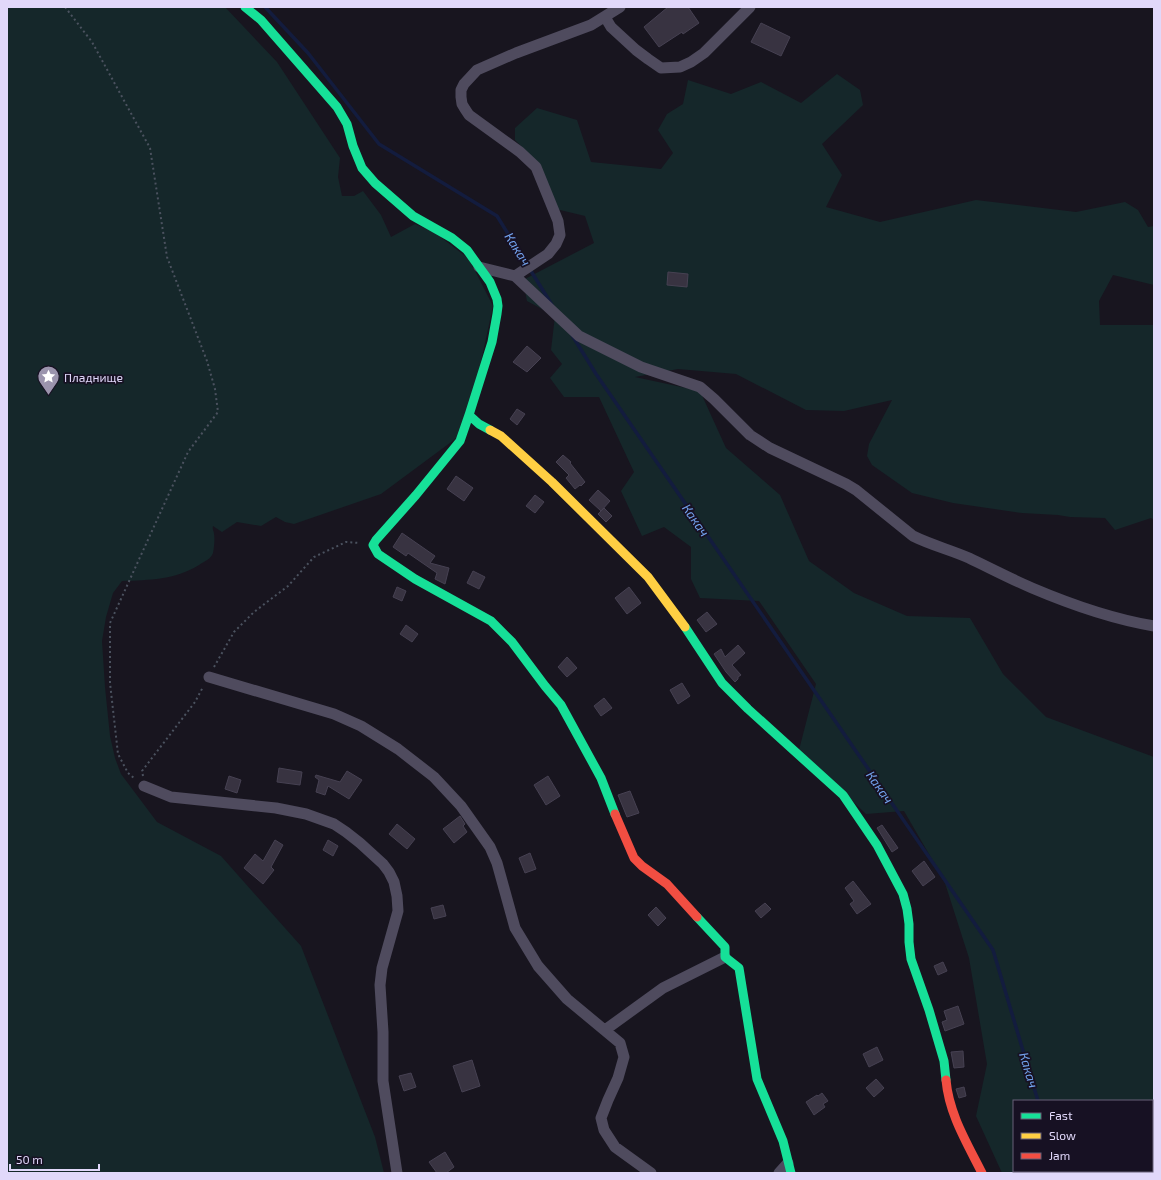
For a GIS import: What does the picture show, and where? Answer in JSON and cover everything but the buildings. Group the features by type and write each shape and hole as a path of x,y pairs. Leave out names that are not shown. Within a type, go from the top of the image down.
{"street":[{"path":"245,7 260,20 337,107 347,124 362,168 376,183 414,216 452,238 467,250 490,282 497,299 498,306 492,342 460,441 373,545 375,550 378,554 415,578 491,621 512,642 561,705 601,778 634,858 642,866 667,884 718,939 725,947 724,957"},
{"path":"519,273 548,254 556,244 560,235 558,221 536,167 520,152 469,115 462,104 461,90 464,84 477,70 516,53 591,25 620,7"},
{"path":"605,17 611,26 636,50 648,59 662,68 680,67 704,53 750,7"},
{"path":"480,267 519,273 560,318 579,336 641,367 700,387 750,435 770,448 856,490 913,536 958,553 1031,588 1073,604 1107,616 1154,626"},
{"path":"469,415 478,424 501,436 546,476 648,577 688,632 722,683 748,709 843,795 861,821 877,845 903,894 908,909 911,959 930,1010 944,1061 947,1092 957,1125 982,1173"},
{"path":"209,677 334,714 361,726 398,749 434,777 461,806 490,847 497,863 515,928 538,966 568,998 620,1043 624,1057 618,1078 601,1118 604,1130 615,1147 651,1173"},
{"path":"144,786 171,796 276,808 306,814 334,824 360,843 390,872 397,896 398,911 382,968 380,985 383,1032 383,1081 397,1173"},
{"path":"605,1030 664,988 724,957"},
{"path":"724,957 739,968 757,1080 783,1141 790,1168 778,1173"}],"path":[{"path":"64,7 92,42 150,148 167,257 207,361 215,389 218,412 188,452 110,623 110,683 118,754 128,772 144,786"},
{"path":"144,786 142,771 195,702 234,632 254,612 288,586 314,557 346,542 373,545"}],"shaded area":[{"path":"7,7 225,7 277,62 340,158 338,177 342,196 354,196 363,191 381,215 391,237 415,224 434,232 469,259 493,306 466,431 381,494 294,524 285,522 276,517 261,526 237,522 222,532 213,526 213,553 199,565 180,574 162,578 122,581 113,593 106,617 102,641 110,736 115,758 121,774 157,822 221,856 301,946 375,1137 384,1173 7,1173"},
{"path":"837,74 860,90 863,105 822,144 842,175 826,207 880,222 976,200 1076,212 1125,202 1138,210 1148,227 1154,226 1154,285 1113,275 1099,301 1100,325 1154,325 1154,520 1151,518 1115,530 1105,518 1022,513 953,503 912,493 872,465 867,456 869,444 892,400 844,411 806,410 736,374 678,369 635,377 700,391 726,448 780,495 809,561 854,593 907,616 970,618 1003,674 1046,717 1154,757 1154,1173 1002,1173 976,1116 987,1064 969,958 944,880 904,811 866,814 799,750 816,684 759,601 700,598 691,579 691,547 664,527 642,536 621,491 634,472 599,397 564,397 550,378 562,364 551,350 555,316 527,301 523,280 594,243 585,216 556,209 539,164 515,140 515,128 537,108 577,120 591,162 661,169 673,153 658,130 667,114 683,104 688,80 731,94 761,82 801,103"}],"waterway":[{"name":"Какач","path":"265,7 308,53 379,144 497,216 552,305"},
{"name":"Какач","path":"572,335 596,374 993,950 1038,1100"}],"traffic: fast":[{"path":"245,7 261,20 337,107 347,124 353,146 362,168 375,183 413,216 452,238 467,250 490,282 497,299 497,314 492,342 469,415 479,424 490,430"},
{"path":"469,415 460,441 373,545 378,554 415,579 491,621 512,642 561,705 601,778 615,814"},
{"path":"685,627 722,683 748,709 843,795 877,845 903,894 909,924 911,959 929,1010 944,1061 946,1080"},
{"path":"697,917 725,947 725,957 739,968 757,1079 783,1141 791,1173"}],"traffic: slow":[{"path":"490,430 501,436 552,482 648,577 685,627"}],"traffic: jam":[{"path":"615,814 634,858 642,866 667,884 697,917"},
{"path":"946,1080 948,1093 955,1116 982,1173"}],"place":[{"name":"Пладнище","path":"48,396"}]}
